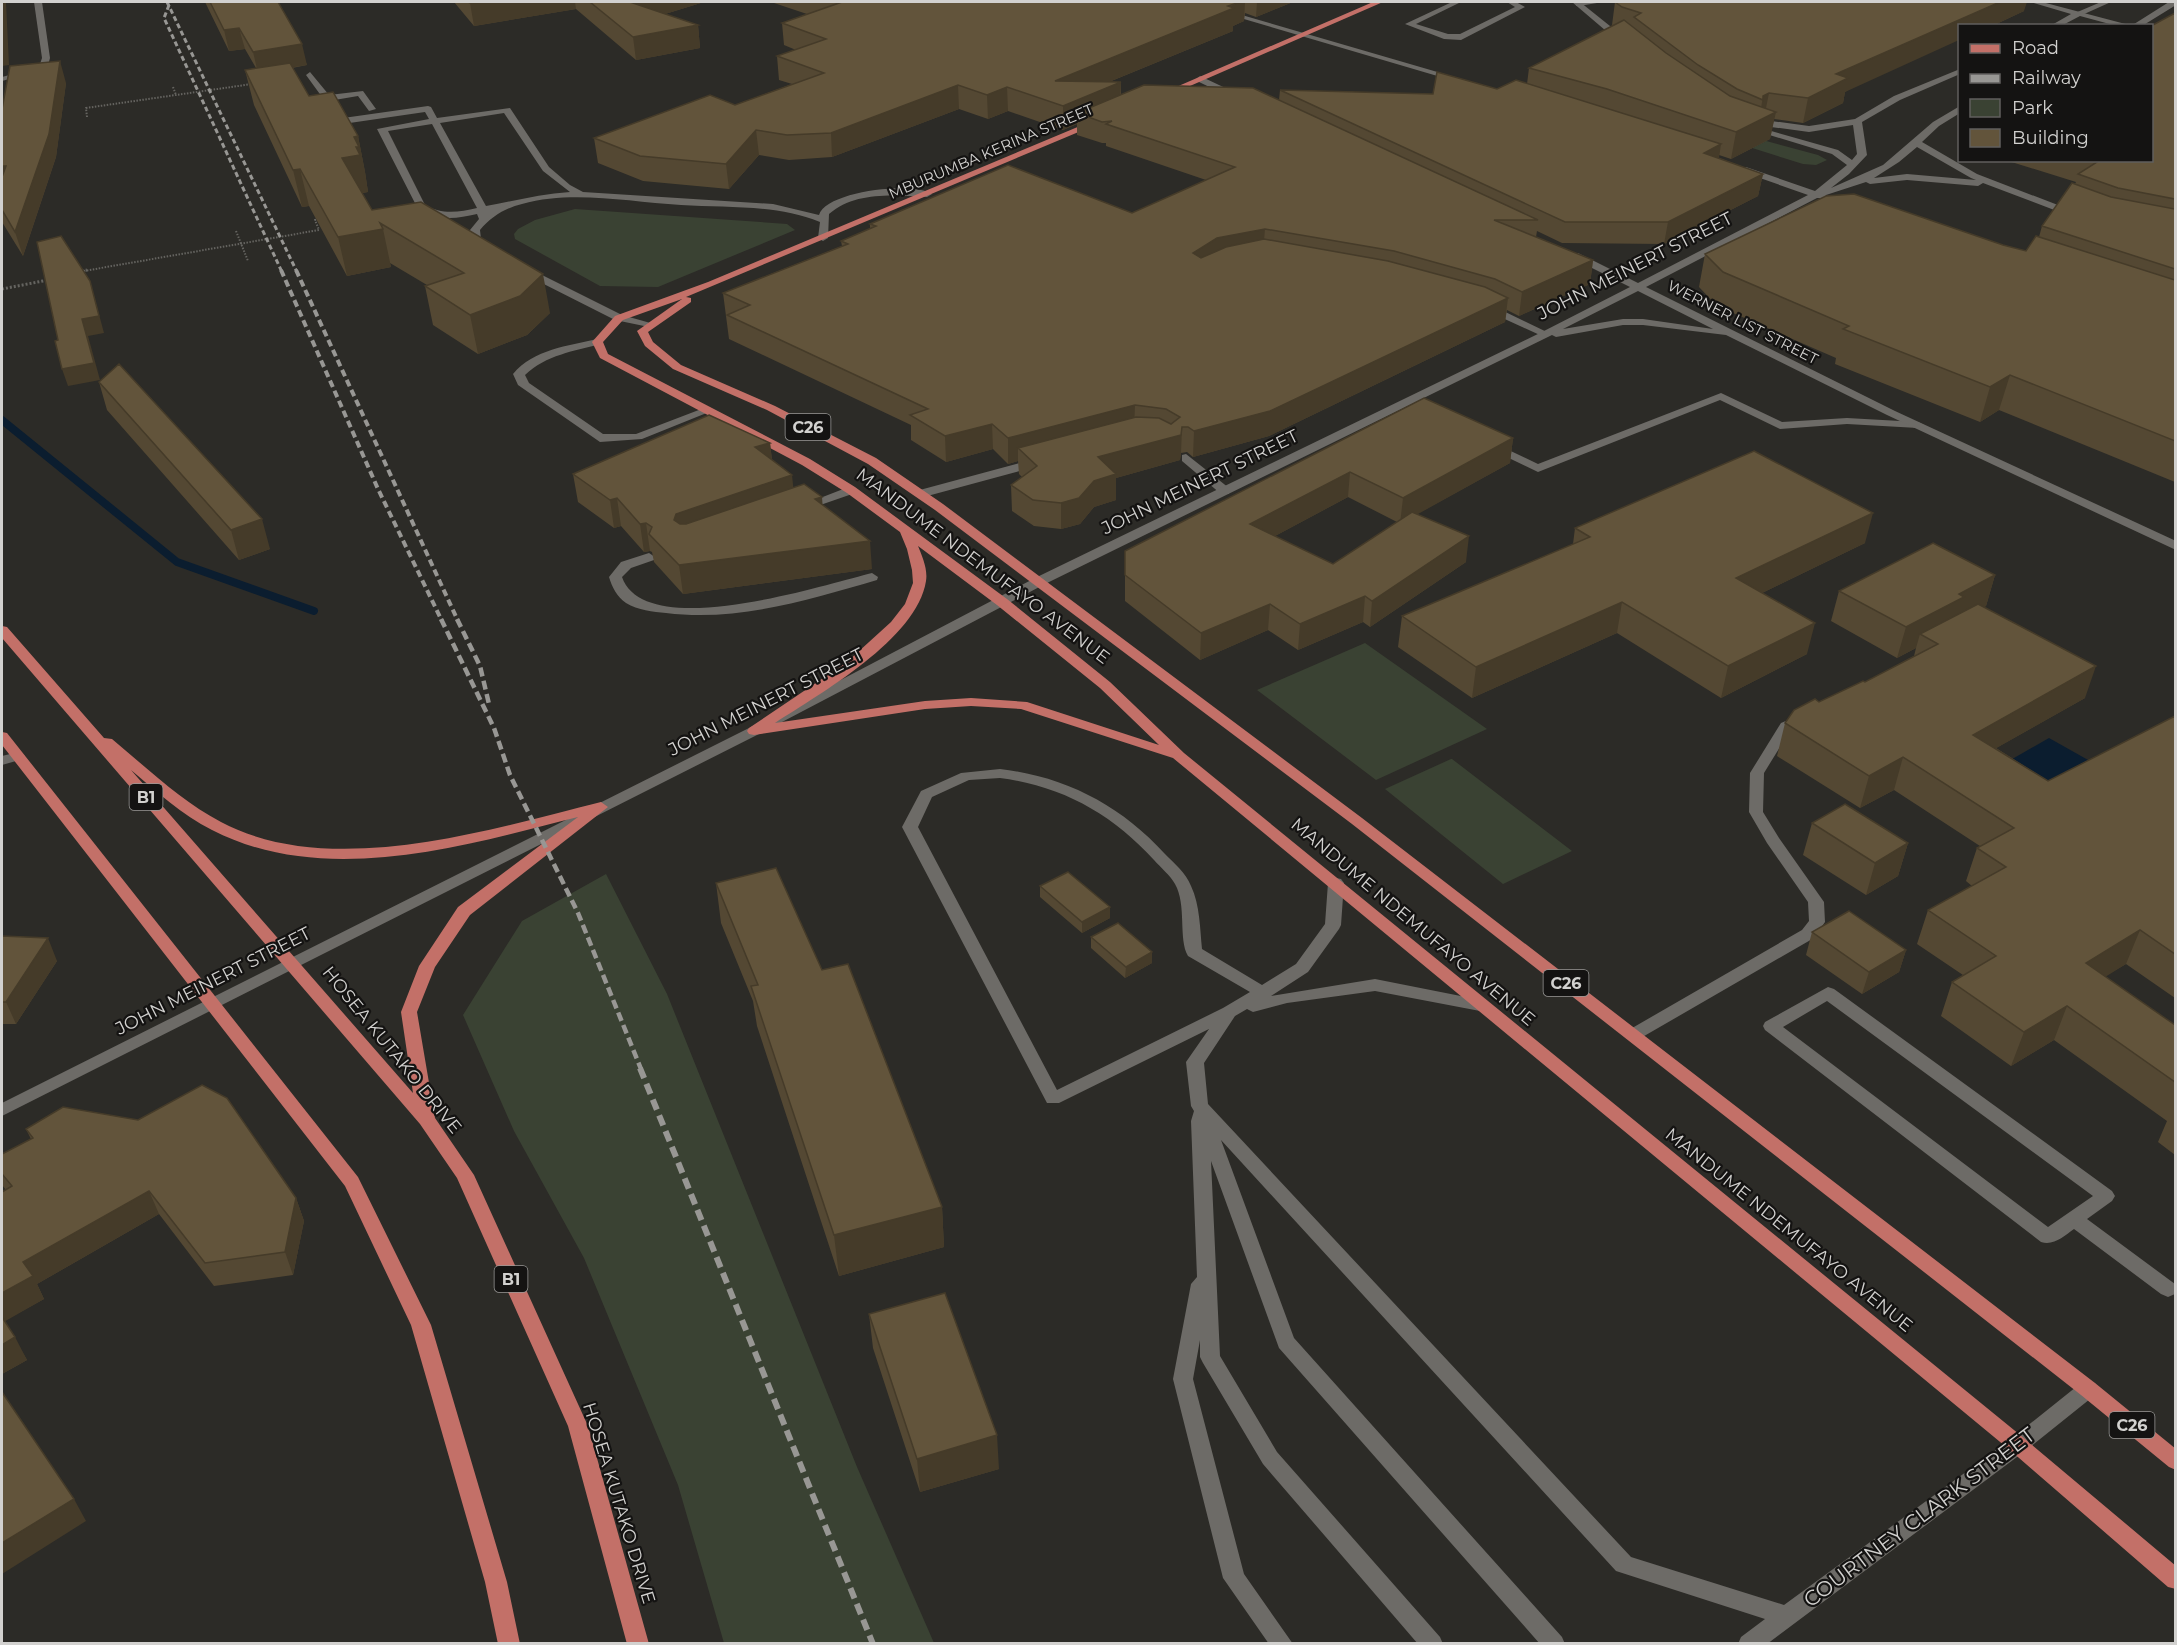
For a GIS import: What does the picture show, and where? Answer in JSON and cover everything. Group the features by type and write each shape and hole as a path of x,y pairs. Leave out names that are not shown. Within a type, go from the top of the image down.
{"main road":[{"path":"1149,101 1379,2"},
{"name":"MBURUMBA KERINA STREET","path":"712,284 1107,118"},
{"path":"597,342 619,318 712,284"},
{"path":"649,324 712,284"},
{"name":"MANDUME NDEMUFAYO AVENUE","path":"649,324 642,331 649,344 677,367 771,408 872,461 1040,581 1357,821 2088,1389 2175,1461"},
{"name":"MANDUME NDEMUFAYO AVENUE","path":"597,342 604,356 806,462 851,490 1002,602 1105,685 1179,756 2018,1445 2175,1580"},
{"path":"754,731 864,657 906,614 919,582 916,557 905,530"},
{"name":"HOSEA KUTAKO DRIVE","path":"2,630 74,716 293,963 426,1119 465,1175 578,1426 638,1644"},
{"path":"754,731 925,705 971,702 1022,705 1179,756"},
{"path":"74,716 196,813 230,832 294,851 327,854 422,848 601,807"},
{"path":"2,736 215,1004 352,1182 422,1326 496,1582 509,1644"},
{"path":"426,1119 409,1012 427,966 464,911 601,807"}],"street":[{"path":"2,79 43,69 46,58 38,2"},
{"path":"1190,2 1462,80"},
{"path":"1457,2 1409,24 1448,37 1461,37 1521,7 1511,2"},
{"path":"1577,3 1599,2"},
{"path":"2034,2 2121,24"},
{"path":"2058,24 2107,2"},
{"path":"2138,24 2174,2"},
{"path":"1577,3 1632,48"},
{"path":"1751,119 1809,129 1858,121 1881,106 1958,71"},
{"path":"310,75 327,98"},
{"path":"1200,79 1243,99"},
{"path":"352,81 372,109"},
{"path":"360,93 313,101 328,123 428,109 482,215"},
{"path":"585,195 554,179 507,110 382,129 425,211 453,215 482,215 514,203 537,198 585,195 788,209 825,221"},
{"name":"JOHN MEINERT STREET","path":"1817,194 1860,182 1883,170 1917,143 1926,130 1958,110"},
{"path":"1739,122 1834,152 1854,165 1862,155 1863,147 1857,138 1858,121"},
{"path":"1917,143 1993,185 2087,219"},
{"path":"1730,165 1839,202"},
{"name":"JOHN MEINERT STREET","path":"2,1110 215,1004 442,886 754,731 1040,581 1543,336 1817,194 1854,165"},
{"path":"1860,182 1907,177 1993,185"},
{"path":"823,238 824,213 828,207 850,199 888,192 927,194"},
{"path":"482,215 475,230 476,240 494,254"},
{"name":"WERNER LIST STREET","path":"1565,251 1918,425 2175,546"},
{"path":"515,265 619,318 649,324"},
{"path":"1477,304 1543,336 1623,322 1643,322 1737,336"},
{"path":"597,342 543,356 528,364 519,374 524,385 600,438 638,436 708,410"},
{"path":"1488,445 1538,468 1721,396 1780,426 1847,421 1918,425"},
{"path":"920,494 1055,457"},
{"path":"1186,458 1225,491"},
{"path":"785,513 851,490"},
{"path":"649,557 619,570 615,577 622,595 643,606 698,612 736,611 771,604 872,577"},
{"path":"1633,1035 1808,934 1817,922 1816,902 1772,840 1756,812 1757,773 1770,749 1786,726 1814,711"},
{"path":"2,761 18,756"},
{"path":"1264,993 1194,952 1191,917 1183,884 1149,844 1101,807 1066,788 1011,774 970,775 926,794 910,827 1053,1099 1229,1012 1264,993 1302,968 1333,925 1336,883"},
{"path":"1432,1644 1270,1458 1210,1357 1200,1106 1195,1062 1229,1012 1287,997 1375,985 1480,1005"},
{"path":"1828,993 2106,1196 2074,1219 2048,1236 1771,1026 1828,993"},
{"path":"1200,1106 1623,1564 1786,1616"},
{"path":"1200,1106 1286,1342 1554,1644"},
{"path":"2074,1219 2168,1289"},
{"path":"1206,1256 1183,1378 1234,1578 1282,1644"},
{"name":"COURTNEY CLARK STREET","path":"1749,1644 2018,1445 2088,1389"}],"path":[{"path":"87,117 86,108 257,83"},
{"path":"173,87 176,95"},
{"path":"78,272 319,230 315,220 330,218"},
{"path":"236,231 248,261"},
{"path":"2,289 57,278"}],"green space":[{"path":"1726,130 1818,155 1827,160 1816,165 1803,164 1714,136"},
{"path":"575,209 787,224 795,230 658,287 600,286 515,239 514,234 518,229 535,220"},
{"path":"1365,643 1487,729 1376,780 1257,690"},
{"path":"1452,759 1572,851 1503,884 1385,789"},
{"path":"606,874 667,994 857,1467 934,1643 724,1643 678,1485 584,1258 514,1131 463,1015 522,921"}],"water":[{"path":"2049,738 2097,765 2041,798 1993,770"}],"building":[{"path":"210,2 278,2 302,44 253,52 239,28 224,30"},
{"path":"590,2 630,2 698,25 633,37"},
{"path":"835,2 1240,2 1228,6 1234,8 1055,81 1121,82 1063,106 1007,87 987,95 958,85 831,133 787,135 756,130 726,164 640,156 594,138 710,95 735,105 824,73 777,56 826,39 782,23 839,3"},
{"path":"1615,2 2000,2 1836,74 1848,78 1808,98 1769,93 1763,96 1763,100 1737,89 1698,65 1634,17 1641,13 1622,7"},
{"path":"2175,13 2175,199 2118,188 2078,174 2097,162 2153,162 2153,25"},
{"path":"1624,20 1666,53 1730,96 1776,112 1736,132 1607,89 1529,68"},
{"path":"60,61 49,134 15,232 2,210 2,177 6,166 2,166 2,109 10,66"},
{"path":"290,63 309,96 333,92 358,136 354,137 360,155 342,158 372,210 421,202 543,274 520,296 470,315 425,286 464,273 380,223 383,229 338,237 300,169 293,170 245,70"},
{"path":"1437,72 1497,89 1516,80 1721,144 1704,153 1763,174 1668,222 1565,222 1280,90 1433,94"},
{"path":"1144,85 1253,88 1538,220 1494,220 1593,260 1522,292 1495,279 1394,251 1265,229 1217,238 1193,253 1201,258 1226,247 1264,239 1388,261 1485,287 1508,298 1270,411 1194,431 1188,427 1182,427 1181,435 1098,457 1116,474 1094,481 1079,498 1061,503 1033,500 1011,485 1037,466 1018,448 1136,417 1159,418 1171,424 1180,417 1166,409 1135,405 1008,438 992,424 945,436 910,415 928,409 727,315 750,305 723,293 848,244 841,241 876,226 870,224 1008,165 1132,213 1235,167 1106,124 1112,121 1102,122 1077,113"},
{"path":"2072,183 2111,197 2175,209 2175,269 2042,226"},
{"path":"1854,194 2003,245 2026,251 2036,236 2175,280 2175,441 2010,375 1990,387 1843,329 1849,326 1723,272 1705,254 1826,196"},
{"path":"61,236 90,281 99,316 82,319 94,363 62,369 37,242"},
{"path":"119,364 262,519 231,530 99,382"},
{"path":"1424,398 1513,438 1403,498 1350,472 1250,524 1333,564 1412,512 1469,536 1372,601 1365,596 1300,624 1270,604 1201,633 1125,575 1125,551"},
{"path":"709,415 770,443 755,447 792,475 676,514 674,520 680,524 686,524 804,484 822,497 815,499 870,541 679,565 649,534 652,527 646,523 640,524 617,498 610,500 573,474"},
{"path":"1754,451 1873,513 1736,578 1815,623 1728,666 1622,602 1476,667 1402,616 1590,537 1575,528"},
{"path":"1933,543 1995,575 1959,594 1964,597 1906,627 1839,591"},
{"path":"1978,604 2096,666 1973,735 2048,781 2175,716 2175,954 2140,930 2086,963 2175,1025 2175,1082 2067,1006 2024,1032 1952,982 1996,956 1928,910 2006,867 1977,848 2014,828 1903,757 1869,776 1785,723 1794,710 1815,699 1819,702 1865,682 1938,644 1920,634"},
{"path":"1845,804 1908,843 1875,863 1812,823"},
{"path":"776,868 822,970 848,964 942,1207 834,1235 751,986 758,985 716,883"},
{"path":"1068,872 1110,907 1082,922 1040,886"},
{"path":"1849,911 1906,950 1869,972 1812,932"},
{"path":"1118,923 1152,952 1126,967 1091,937"},
{"path":"2,936 48,938 6,1002 2,1002"},
{"path":"202,1085 227,1098 296,1198 285,1252 205,1263 149,1191 23,1262 33,1276 2,1293 2,1192 12,1186 2,1174 2,1154 33,1138 26,1129 63,1107 138,1120"},
{"path":"945,1293 997,1435 917,1459 869,1314"},
{"path":"2,1317 15,1337 2,1345"},
{"path":"2,1392 74,1499 2,1543"}],"waterway":[{"path":"2,420 177,562 314,611"}],"railway":[{"path":"167,2 169,6"},
{"path":"169,6 297,272"},
{"path":"169,6 164,18 282,272"},
{"path":"281,270 378,489 442,621"},
{"path":"296,270 458,621"},
{"path":"441,619 494,728 510,775 578,913 641,1069"},
{"path":"457,619 480,666 489,704"},
{"path":"640,1068 873,1644"}]}
